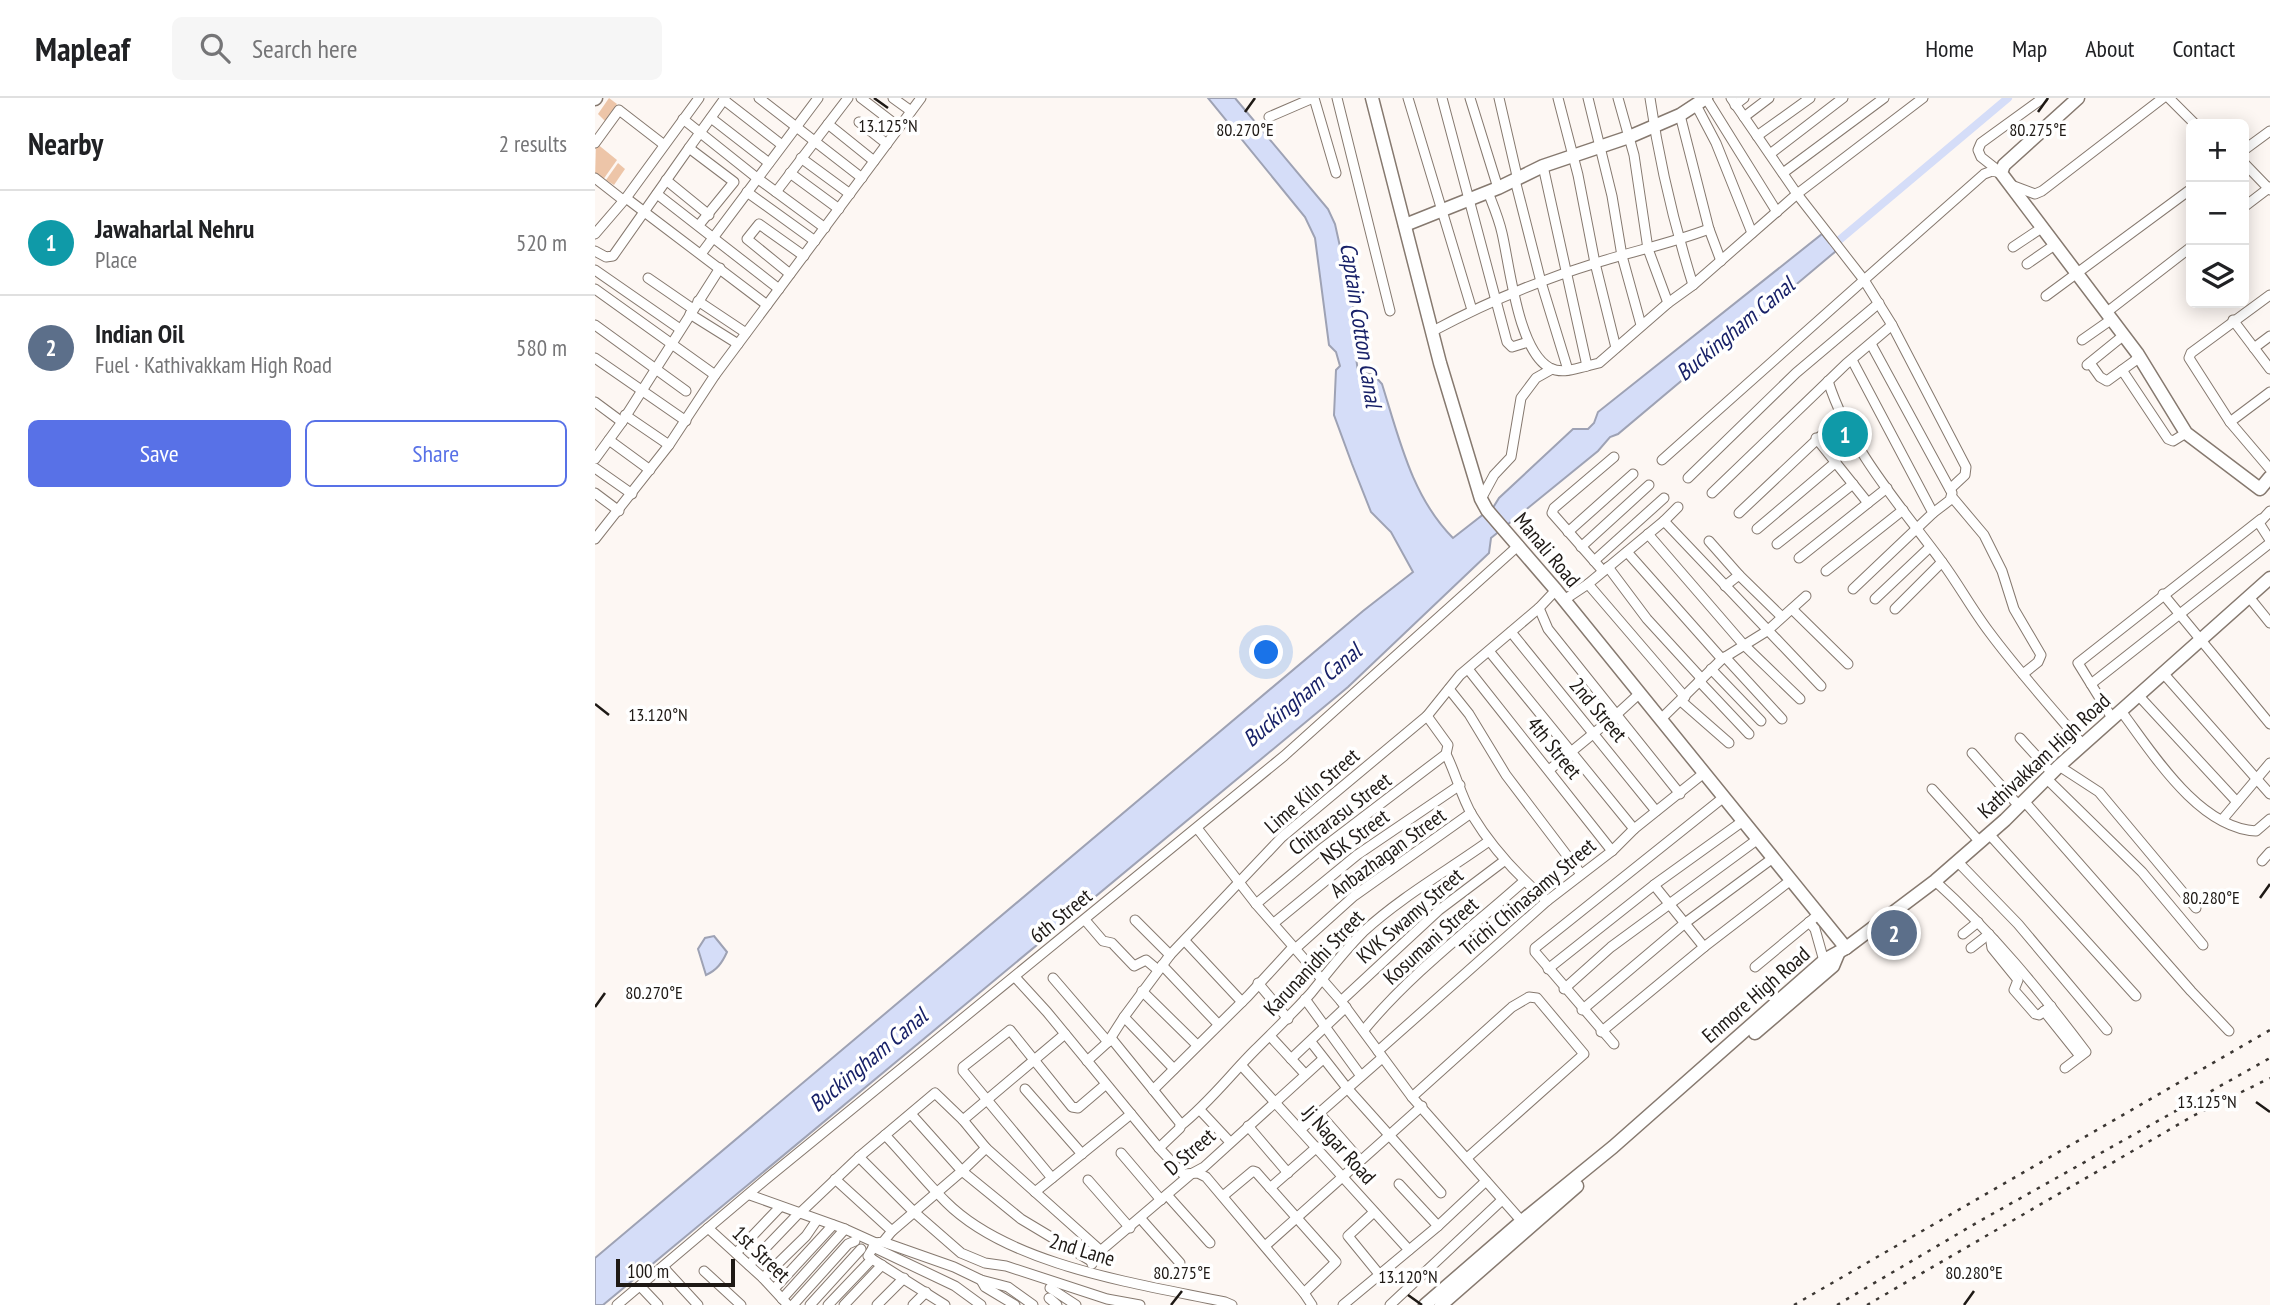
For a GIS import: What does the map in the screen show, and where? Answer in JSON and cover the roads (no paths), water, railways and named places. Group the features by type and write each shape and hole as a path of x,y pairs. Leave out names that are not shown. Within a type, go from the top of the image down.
{"main road":[{"name":"Manali Road","path":"1372,98 1433,331 1484,504 1791,880 1814,918 1842,951"},
{"path":"2078,98 2004,165 2001,173 2125,335 2186,433 2260,489 2270,477"},
{"path":"1405,225 1493,190 1543,166 1654,127 1703,101"},
{"name":"Kathivakkam High Road","path":"1842,951 1958,861 2270,578"},
{"name":"Enmore High Road","path":"1441,1305 1525,1225 1823,961 1842,951"},
{"name":"Enmore High Road","path":"1425,1305 1525,1225 1833,965 1842,951"}],"street":[{"path":"595,234 625,199 699,98"},
{"path":"759,98 862,178"},
{"path":"701,254 818,98"},
{"path":"776,192 848,98"},
{"path":"861,98 899,127"},
{"path":"893,98 911,111"},
{"path":"596,537 669,445 715,375 921,98"},
{"path":"1269,117 1314,98 1336,173"},
{"path":"1337,98 1390,312"},
{"path":"1408,98 1472,310"},
{"path":"1442,98 1507,342 1512,347 1528,342"},
{"path":"1470,98 1528,342 1534,354 1552,369"},
{"path":"1499,98 1517,176 1515,180 1541,282 1568,370"},
{"path":"1558,98 1616,348"},
{"path":"1588,98 1601,146 1622,256 1641,325"},
{"path":"1618,98 1635,155 1648,249 1668,303"},
{"path":"1650,98 1679,241 1693,285"},
{"path":"1744,98 1733,101 1797,194 1857,270 1879,303 1966,467 1965,475 1933,513 1853,589"},
{"path":"1744,117 1769,98"},
{"path":"1757,136 1810,98"},
{"path":"1770,154 1843,98"},
{"path":"1783,173 1884,98"},
{"path":"1484,504 1495,474 1511,457 1521,398 1536,378 1552,369 1568,370 1599,363 1797,194 1923,98"},
{"path":"2001,173 1981,157 1978,150 1981,143 2043,98"},
{"path":"2011,185 2035,194 2042,191 2164,98"},
{"path":"2169,98 2190,119"},
{"path":"595,251 606,257 613,256 724,99 782,145"},
{"path":"1703,101 1777,212"},
{"path":"1703,101 1716,143 1752,233"},
{"path":"595,143 619,110 663,144"},
{"path":"1680,115 1709,229 1721,261"},
{"path":"711,118 769,163"},
{"path":"683,119 825,228"},
{"path":"859,122 887,144"},
{"path":"828,124 874,161"},
{"path":"2249,146 2270,131"},
{"path":"689,148 734,182 699,225"},
{"path":"801,158 850,194"},
{"path":"1543,166 1587,366"},
{"path":"2249,168 2269,188 2249,203"},
{"path":"1662,460 1984,174 1991,171 2001,173"},
{"path":"790,173 839,209"},
{"path":"595,178 767,305"},
{"path":"666,180 709,215"},
{"path":"747,192 815,241"},
{"path":"2046,296 2186,193"},
{"path":"657,194 779,289"},
{"path":"790,274 747,239 759,224 804,256"},
{"path":"2013,247 2043,227"},
{"path":"1433,331 1472,310 1541,282 1595,263 1679,241 1709,229"},
{"path":"2027,264 2056,244"},
{"path":"2082,340 2186,251"},
{"path":"597,453 624,419 720,268"},
{"path":"595,270 680,329"},
{"path":"648,278 694,308 738,344"},
{"path":"595,289 715,375"},
{"path":"2270,295 2233,320 2189,358 2230,422 2270,469"},
{"path":"1688,478 1796,373 1879,303"},
{"path":"694,308 746,333"},
{"path":"2233,320 2270,369"},
{"path":"595,325 686,391"},
{"path":"1712,493 1828,381 1892,325"},
{"path":"2125,335 2088,364 2107,381 2140,357"},
{"path":"2254,348 2270,336"},
{"path":"1871,344 1951,493 1984,535 2002,571 2014,609 2041,655 2038,662 2023,674"},
{"path":"595,358 686,421"},
{"path":"1852,360 1933,513"},
{"path":"2122,370 2168,439 2173,441 2186,433"},
{"path":"1828,381 1837,408 1860,450 1943,562 1988,631 2083,745"},
{"path":"2230,422 2270,392"},
{"path":"595,402 669,445"},
{"path":"1739,513 1825,432 1838,433 1860,450"},
{"path":"1816,438 1868,503"},
{"path":"609,440 650,470"},
{"path":"1614,457 1552,511 1553,516 1594,561 1606,569 1749,734"},
{"path":"1757,529 1836,463"},
{"path":"595,468 632,494"},
{"path":"1568,532 1633,474"},
{"path":"1777,544 1853,484"},
{"path":"1581,547 1649,485"},
{"path":"1799,558 1887,488"},
{"path":"595,493 619,511"},
{"path":"1594,561 1664,498"},
{"name":"Lime Kiln Street","path":"1087,1061 1110,1040 1142,991 1170,955 1282,837 1427,716 1468,669 1539,608 1560,595 1588,584 1678,507"},
{"path":"1826,571 1903,510"},
{"path":"2270,511 2078,663 2091,684 2117,715 2182,789 2206,811 2222,821 2256,831 2270,819"},
{"path":"2091,684 2270,542 2260,528 2261,519"},
{"path":"1664,521 1821,687"},
{"path":"1648,534 1743,644 1800,699"},
{"path":"1709,541 1782,617"},
{"name":"6th Street","path":"617,1305 765,1180 1284,756 1518,545"},
{"path":"1875,599 1930,547"},
{"path":"1627,552 1782,719"},
{"path":"1895,609 1943,562"},
{"path":"1725,586 1739,575"},
{"path":"1588,584 1683,699 1728,743"},
{"path":"2163,594 2270,724"},
{"path":"1661,719 1711,669 1743,644 1767,631 1806,596"},
{"path":"2249,597 2270,623"},
{"path":"1539,608 1548,629 1680,794"},
{"path":"1792,608 1848,664"},
{"name":"2nd Street","path":"1511,632 1656,811"},
{"path":"1489,650 1634,829"},
{"name":"4th Street","path":"1468,669 1612,851"},
{"path":"1711,669 1761,721"},
{"path":"2163,673 2270,794"},
{"path":"1449,689 1469,714 1506,775 1581,874"},
{"path":"1549,771 1640,693"},
{"path":"2138,695 2237,802"},
{"path":"1427,716 1448,745 1446,754 1471,813 1489,841 1504,861 1547,901"},
{"path":"2020,737 2169,901 2203,945"},
{"path":"1972,753 2229,1031"},
{"name":"Chitrarasu Street","path":"1256,904 1324,847 1446,754"},
{"path":"2222,821 2270,763"},
{"name":"Trichi Chinasamy Street","path":"1301,1129 1547,901 1612,851 1634,829 1704,773"},
{"path":"2053,773 2099,792 2196,908"},
{"name":"NSK Street","path":"1274,923 1357,855 1460,785"},
{"path":"1933,789 1984,838 2136,996"},
{"path":"1613,1044 1535,953 1536,946 1724,797"},
{"name":"Anbazhagan Street","path":"1153,1090 1294,948 1354,896 1471,813"},
{"path":"1548,969 1654,885 1743,821"},
{"path":"1196,828 1256,904 1344,1004 1412,1097 1525,1225"},
{"path":"1564,989 1611,947 1758,839"},
{"name":"Karunanidhi Street","path":"1159,1148 1200,1110 1288,1019 1363,933 1412,892 1443,874 1489,841"},
{"path":"2262,861 2270,852"},
{"path":"1582,1010 1685,923 1773,858"},
{"name":"KVK Swamy Street","path":"1291,1059 1311,1042 1344,1004 1439,910 1504,861"},
{"path":"1958,861 2018,925 2107,1030"},
{"path":"1601,1032 1791,880"},
{"name":"Kosumani Street","path":"1364,1030 1379,1011 1416,976 1524,881"},
{"path":"1935,881 1992,937 2023,979 2039,990 2048,1009 2086,1052 2065,1068"},
{"path":"1654,885 1704,947"},
{"path":"1814,918 1823,961"},
{"path":"1755,967 1814,918"},
{"path":"1085,920 1103,941 1112,943 1133,965 1145,960 1160,967 1218,1024"},
{"path":"1135,920 1170,955"},
{"path":"1963,934 1978,922"},
{"path":"1971,948 1992,937"},
{"path":"1185,941 1242,1002"},
{"path":"1015,977 1180,1172 1203,1174 1312,1305"},
{"path":"1053,978 1153,1090 1180,1126"},
{"path":"2023,979 2014,990 2037,1016 2048,1009"},
{"path":"1258,983 1288,1019"},
{"path":"2025,1003 2039,990"},
{"path":"1142,991 1197,1045"},
{"path":"1412,1097 1512,1007 1529,997 1537,998 1584,1054 1467,1158"},
{"path":"1305,999 1361,1076"},
{"path":"1124,1017 1174,1069"},
{"path":"1052,1178 963,1071 963,1067 1010,1030 1074,1108 1078,1108 1105,1085"},
{"path":"963,1120 1065,1034"},
{"path":"1271,1036 1305,1074"},
{"path":"1311,1042 1322,1059 1441,1193"},
{"name":"D Street","path":"1091,1261 1100,1250 1141,1219 1191,1174 1204,1167 1229,1141 1322,1059"},
{"name":"Jj Nagar Road","path":"1241,1065 1409,1250"},
{"path":"1025,1089 1082,1154"},
{"path":"749,1265 835,1179 935,1093 963,1120 986,1148 1100,1250"},
{"path":"1265,1246 1422,1106"},
{"path":"1200,1110 1229,1141"},
{"path":"1319,1113 1360,1160"},
{"path":"911,1114 961,1171 1021,1219 1091,1261 1092,1274"},
{"path":"1035,1192 1131,1114"},
{"path":"1248,1126 1287,1173"},
{"name":"2nd Lane","path":"885,1135 946,1202 972,1223 1005,1242 1092,1274 1225,1301 1232,1305"},
{"path":"1270,1188 1317,1147"},
{"path":"810,1305 868,1246 892,1231 939,1192 986,1148"},
{"path":"1121,1153 1210,1243"},
{"path":"859,1157 961,1254 1107,1299 1140,1305"},
{"path":"1223,1196 1254,1171 1337,1263 1304,1293"},
{"path":"835,1179 892,1231"},
{"path":"1088,1180 1130,1228"},
{"path":"1343,1305 1438,1226 1486,1181"},
{"path":"1399,1184 1438,1226"},
{"path":"750,1195 845,1229 868,1246 955,1286 981,1305"},
{"path":"1390,1305 1502,1200"},
{"path":"736,1253 780,1207"},
{"path":"1374,1212 1348,1236 1379,1275"},
{"path":"1141,1219 1180,1264"},
{"path":"763,1278 806,1236 817,1220"},
{"path":"774,1289 833,1225"},
{"name":"1st Street","path":"708,1228 788,1303"},
{"path":"788,1303 845,1229"},
{"path":"788,1303 848,1244 868,1246 954,1267 981,1280 1008,1286 1033,1305"},
{"path":"868,1246 882,1265 926,1292 937,1303"},
{"path":"828,1305 868,1246"},
{"path":"844,1305 882,1265"},
{"path":"663,1267 698,1305"},
{"path":"704,1270 741,1305"},
{"path":"877,1305 904,1278"},
{"path":"981,1280 985,1287 1015,1305"},
{"path":"640,1286 658,1305"},
{"path":"913,1305 926,1292"},
{"path":"1057,1305 1049,1293 1076,1305"}],"water":[{"path":"1208,98 1235,98 1328,209 1335,224 1362,346 1355,350 1358,372 1374,375 1382,384 1401,446 1417,485 1439,522 1453,538 1494,506 1499,498 1573,429 1588,429 1594,423 1598,412 1822,234 1836,251 1491,538 1489,553 1348,687 603,1305 595,1305 595,1258 1363,611 1413,572 1391,532 1371,512 1334,415 1336,370 1340,366 1336,352 1329,345 1315,238 1305,217"},
{"path":"714,936 727,952 719,966 706,975 698,949 705,938"}],"waterway":[{"name":"Buckingham Canal","path":"1831,247 2008,98"}],"railway":[{"path":"1794,1305 2270,1030"},
{"path":"1837,1305 1978,1222 2270,1058"},
{"path":"1867,1305 2193,1116 2270,1078"}],"place":[{"name":"Jawaharlal Nehru","path":"1845,434"},
{"name":"Indian Oil","path":"1894,933"}],"water label":[{"name":"Captain Cotton Canal","path":"1361,325"}]}
